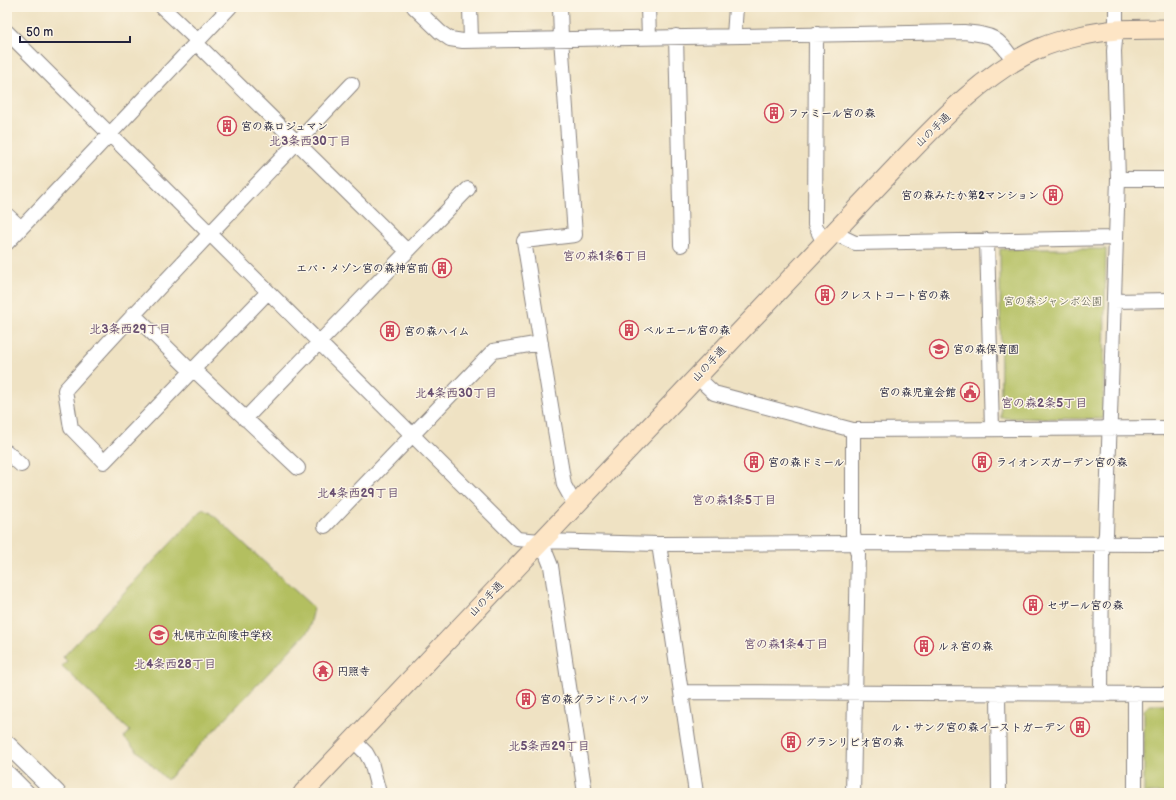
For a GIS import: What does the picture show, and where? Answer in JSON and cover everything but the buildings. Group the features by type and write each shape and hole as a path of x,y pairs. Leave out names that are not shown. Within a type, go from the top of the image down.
{"main road":[{"name":"山の手通","path":"303,793 933,129 972,92 1014,61 1042,48 1076,38 1116,30 1169,29"}],"street":[{"path":"162,7 407,251"},
{"path":"7,242 230,7"},
{"path":"414,7 440,32 450,39 463,41 561,38 964,32 986,34 1001,43 1014,61"},
{"path":"470,7 471,40"},
{"path":"560,7 576,235 524,241 564,485 575,505"},
{"path":"648,7 649,37"},
{"path":"734,36 736,7"},
{"path":"1101,693 1102,552 1106,534 1118,179 1114,52 1116,7"},
{"path":"7,32 517,539 659,544 1169,544"},
{"path":"816,34 816,225 829,238 855,243 1115,238"},
{"path":"676,36 681,245"},
{"path":"268,292 104,462 71,428 65,390 133,314 210,235 352,84"},
{"path":"1118,179 1169,179"},
{"path":"246,419 318,342 468,189"},
{"path":"7,215 21,228"},
{"path":"987,240 992,429"},
{"path":"1114,301 1169,300"},
{"path":"133,314 298,468"},
{"path":"324,526 493,351 541,343"},
{"path":"697,377 714,393 853,430 1109,427 1169,428"},
{"path":"853,430 853,534 858,554 853,793"},
{"path":"7,452 21,465"},
{"path":"542,541 551,566 585,793"},
{"path":"659,544 696,793"},
{"path":"681,692 998,692 1169,694"},
{"path":"998,692 999,793"},
{"path":"1135,693 1135,793"},
{"path":"353,740 366,753 371,762 379,793"},
{"path":"7,744 57,793"},
{"path":"7,774 26,793"}],"green space":[{"name":"宮の森ジャンボ公園","path":"1000,249 1106,249 1103,419 1001,418"},
{"path":"203,509 211,513 314,608 309,630 167,780 124,738 130,731 62,666 67,661 63,657"},
{"path":"1149,705 1169,705 1169,793 1144,793 1144,711"}],"place":[{"name":"ファミール宮の森","path":"774,113"},
{"name":"宮の森ロジュマン","path":"227,126"},
{"name":"宮の森みたか第2マンション","path":"1053,195"},
{"name":"エバ・メゾン宮の森神宮前","path":"442,268"},
{"name":"クレストコート宮の森","path":"825,295"},
{"name":"ベルエール宮の森","path":"629,330"},
{"name":"宮の森ハイム","path":"390,331"},
{"name":"宮の森保育園","path":"939,349"},
{"name":"宮の森児童会館","path":"970,392"},
{"name":"宮の森ドミール","path":"754,462"},
{"name":"ライオンズガーデン宮の森","path":"982,462"},
{"name":"セザール宮の森","path":"1033,605"},
{"name":"札幌市立向陵中学校","path":"159,635"},
{"name":"ルネ宮の森","path":"924,646"},
{"name":"円照寺","path":"323,671"},
{"name":"宮の森グランドハイツ","path":"526,699"},
{"name":"ル・サンク宮の森イーストガーデン","path":"1080,727"},
{"name":"グランリビオ宮の森","path":"791,742"}],"district":[{"name":"北3条西30丁目","path":"310,141"},
{"name":"宮の森1条6丁目","path":"605,256"},
{"name":"北3条西29丁目","path":"130,329"},
{"name":"北4条西30丁目","path":"456,393"},
{"name":"宮の森2条5丁目","path":"1044,403"},
{"name":"北4条西29丁目","path":"358,493"},
{"name":"宮の森1条5丁目","path":"734,500"},
{"name":"宮の森1条4丁目","path":"786,644"},
{"name":"北4条西28丁目","path":"175,664"},
{"name":"北5条西29丁目","path":"549,746"}]}
